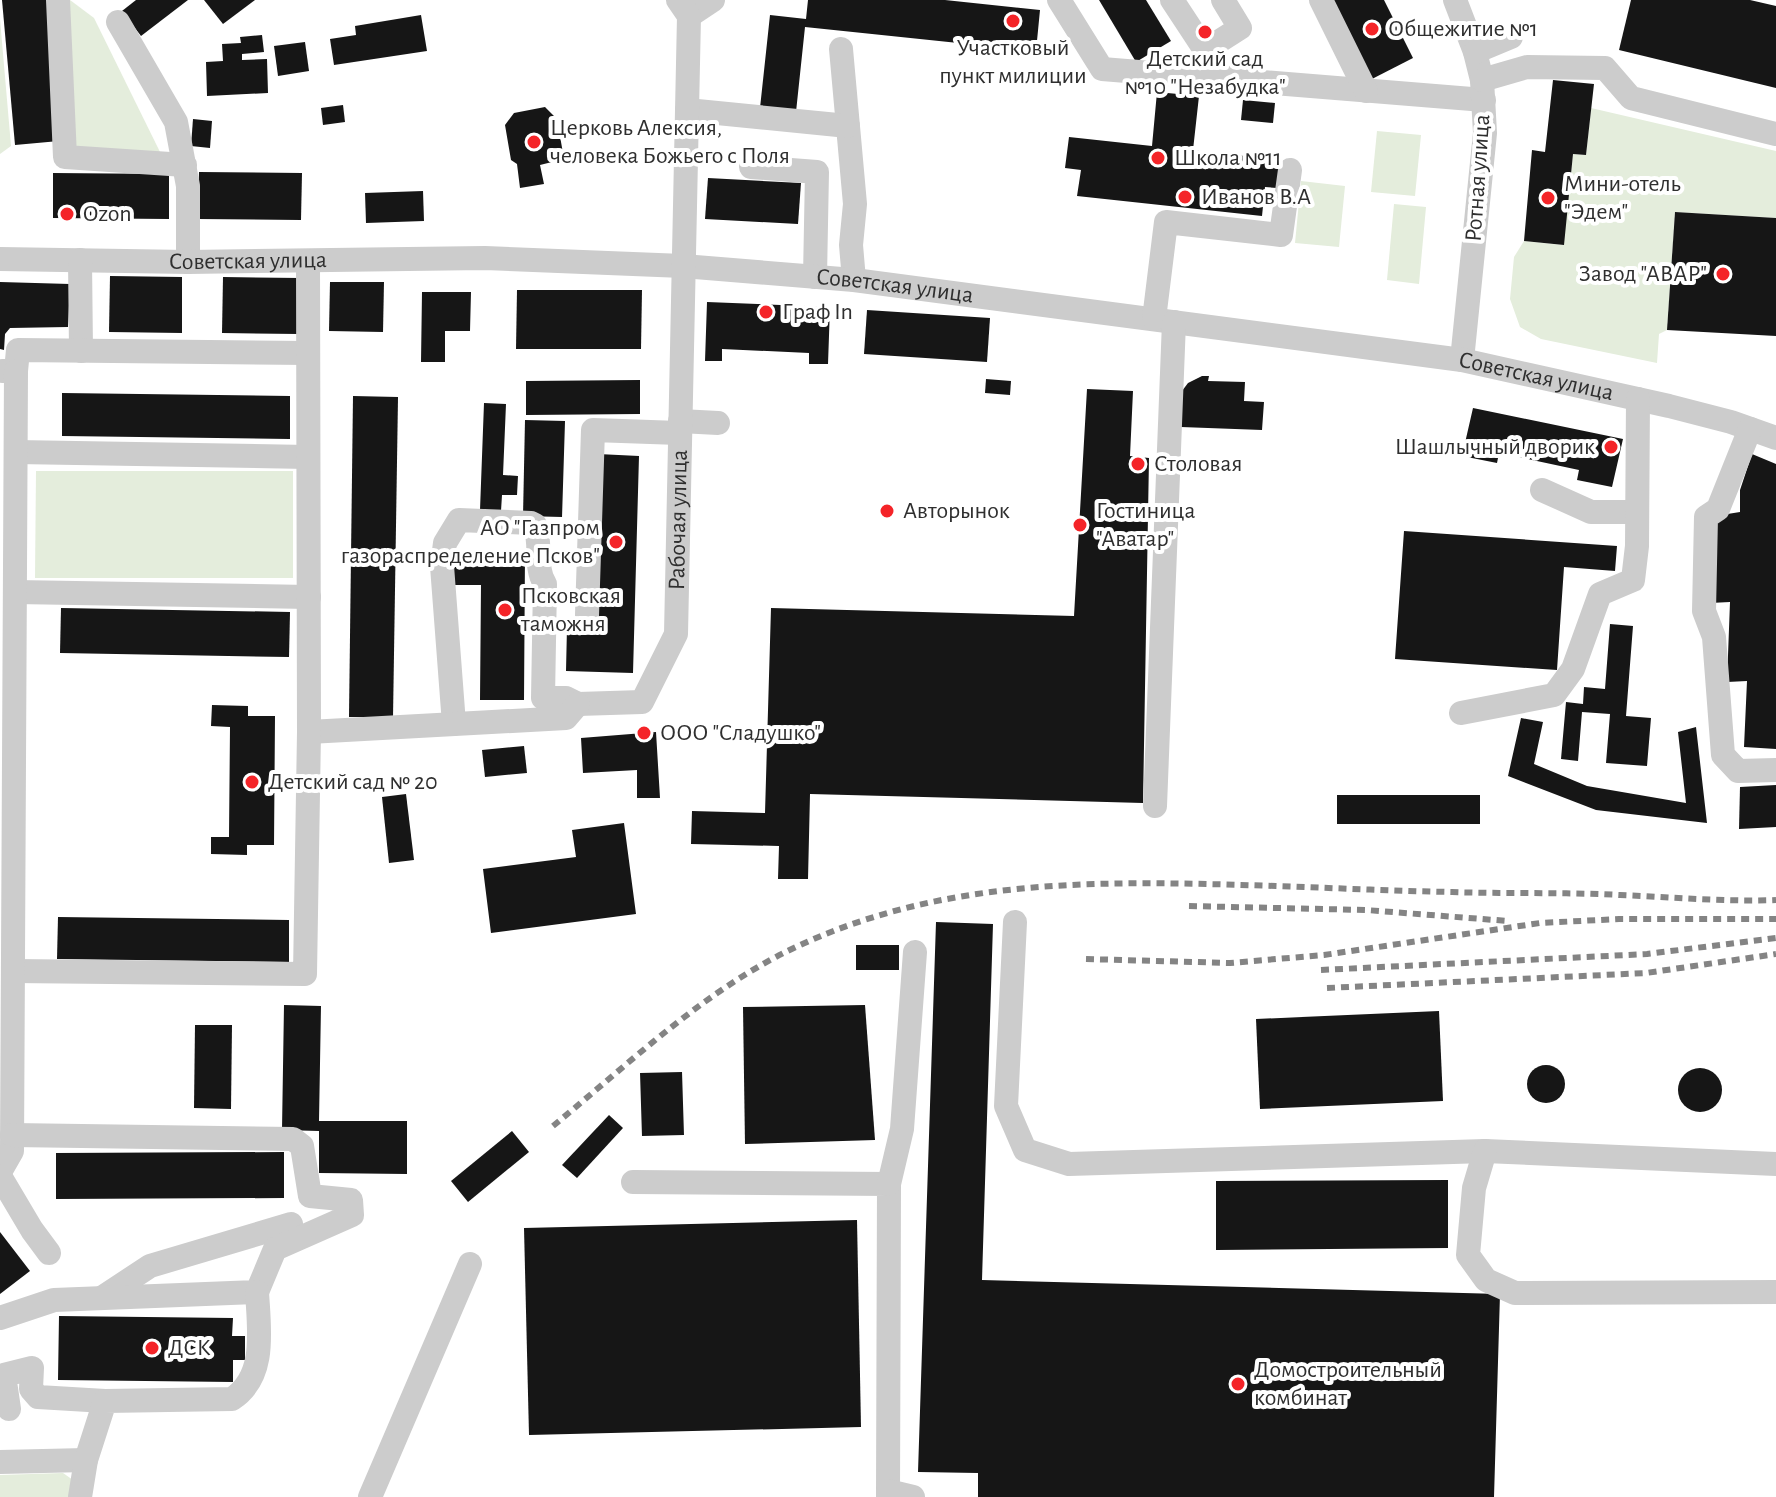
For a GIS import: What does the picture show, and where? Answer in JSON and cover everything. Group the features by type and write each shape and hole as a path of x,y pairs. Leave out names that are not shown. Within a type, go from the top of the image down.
{"street":[{"path":"58,0 65,157 185,165"},
{"path":"684,8 713,0"},
{"path":"1059,0 1102,69 1366,91 1483,90 1527,67 1605,68 1631,98 1776,134"},
{"path":"1172,0 1224,79"},
{"path":"1204,51 1240,28 1223,0"},
{"path":"1321,0 1366,91"},
{"name":"Ротная улица","path":"1455,0 1475,52 1483,90 1485,133 1462,360"},
{"name":"Рабочая улица","path":"578,704 642,702 676,634 687,110 684,8"},
{"path":"118,22 176,122 188,186 188,262"},
{"path":"1475,52 1511,37"},
{"path":"841,49 855,204 851,245 854,280"},
{"path":"687,110 848,126"},
{"path":"751,167 817,172 815,277"},
{"path":"1155,806 1166,222 1281,235 1290,170"},
{"name":"Советская улица","path":"0,259 188,262 485,258 683,266 854,280 1462,360 1638,399 1776,438"},
{"path":"80,260 81,351"},
{"path":"13,971 305,974 309,732 308,261"},
{"path":"49,1253 0,1174 12,1151 13,971 6,911 8,629 15,592 16,452 8,371 18,350 308,353"},
{"path":"1461,713 1554,695 1573,669 1600,594 1633,580 1638,399"},
{"path":"587,615 593,430 718,423"},
{"path":"1750,429 1718,509 1706,517 1704,611 1714,637 1723,755 1738,771 1776,770"},
{"path":"16,452 308,457"},
{"path":"1542,490 1591,512 1637,512"},
{"path":"309,732 566,718 578,704 566,698 543,698 545,584 539,574 539,536 531,523 459,520 445,543 442,566 454,724"},
{"path":"15,592 309,597"},
{"path":"1015,922 1006,1106 1025,1150 1069,1164 1485,1151 1776,1164"},
{"path":"913,1497 888,1494 889,1184 902,1129 915,952"},
{"path":"9,1409 4,1375 32,1368 31,1389 38,1397 105,1401 232,1399 244,1391 256,1372 257,1292 275,1249 310,1196 302,1146 293,1139 12,1135"},
{"path":"1485,1151 1474,1188 1468,1255 1486,1280 1515,1293 1776,1292"},
{"path":"633,1182 889,1184"},
{"path":"275,1249 352,1215 351,1200 310,1196"},
{"path":"101,1298 150,1266 291,1224"},
{"path":"370,1497 470,1264"},
{"path":"0,1318 54,1300 257,1292"},
{"path":"80,1497 86,1460 105,1401"},
{"path":"0,1462 86,1460"}],"green space":[{"path":"64,0 70,0 94,18 161,154 71,151"},
{"path":"0,19 11,146 0,154"},
{"path":"1591,108 1776,151 1776,218 1675,212 1667,330 1659,334 1657,363 1541,339 1520,327 1510,299 1514,257 1524,241 1563,245 1573,154 1586,155"},
{"path":"1377,131 1421,135 1415,196 1371,192"},
{"path":"1301,181 1345,186 1339,247 1295,243"},
{"path":"1394,204 1426,207 1419,284 1387,280"},
{"path":"36,471 293,471 293,578 35,578"},
{"path":"63,1473 73,1480 70,1497 0,1497 0,1475"}],"building":[{"path":"2,0 47,0 59,141 15,145"},
{"path":"136,0 188,0 141,36 122,11"},
{"path":"204,0 255,0 223,24"},
{"path":"808,0 945,0 1040,10 1036,51 805,27 796,112 760,108 770,15 806,19"},
{"path":"1099,0 1146,0 1171,41 1136,62"},
{"name":"Общежитие №1","path":"1330,0 1384,0 1413,58 1370,80"},
{"path":"1631,0 1750,0 1776,6 1776,88 1619,50"},
{"path":"421,15 427,51 334,65 330,39 356,35 355,26"},
{"path":"262,35 264,52 242,54 242,60 267,59 268,93 207,96 206,62 223,61 222,44 241,43 240,37"},
{"path":"305,42 309,71 278,76 274,46"},
{"path":"1553,80 1594,84 1586,155 1573,154 1564,245 1524,241 1532,150 1545,152"},
{"path":"1157,92 1199,96 1193,150 1280,160 1277,188 1265,187 1262,216 1077,196 1081,170 1065,168 1069,137 1152,146"},
{"path":"1243,100 1275,103 1273,123 1241,120"},
{"path":"343,105 345,122 323,125 321,108"},
{"name":"Церковь Алексия, человека Божьего с Поля","path":"545,107 557,119 564,159 540,165 544,184 520,188 517,164 511,160 505,125 514,113"},
{"path":"193,119 212,121 210,148 191,146"},
{"path":"199,172 302,173 301,220 198,219"},
{"path":"53,173 169,174 169,219 53,218"},
{"path":"708,178 801,183 798,224 705,219"},
{"path":"423,191 424,221 366,223 365,193"},
{"name":"Завод \"АВАР\"","path":"1675,212 1776,218 1776,336 1667,330"},
{"path":"110,276 182,277 182,333 109,332"},
{"path":"223,277 300,278 299,334 222,333"},
{"path":"0,282 70,284 68,327 10,328 5,334 4,350 0,349"},
{"path":"330,282 384,282 383,332 329,331"},
{"path":"517,290 642,290 641,349 516,349"},
{"path":"422,292 471,292 470,331 445,331 445,362 421,362"},
{"path":"707,302 830,307 828,364 809,364 809,353 722,349 722,361 705,361"},
{"path":"867,310 990,318 987,362 864,354"},
{"path":"1209,376 1208,381 1245,382 1244,401 1264,402 1262,430 1181,427 1182,391 1188,383"},
{"path":"986,379 1011,381 1010,395 985,393"},
{"path":"640,380 640,414 526,415 526,381"},
{"path":"1087,389 1133,391 1130,456 1149,458 1143,803 810,794 808,879 778,879 779,846 691,844 692,811 765,813 771,608 1074,616"},
{"path":"62,393 290,396 290,439 62,436"},
{"path":"353,396 398,397 393,717 349,717"},
{"path":"484,403 506,404 503,475 518,476 517,495 502,495 501,511 480,510"},
{"path":"1473,408 1623,439 1612,487 1577,480 1579,470 1499,453 1497,463 1462,456"},
{"path":"525,420 565,421 562,517 523,516"},
{"name":"АО \"Газпром газораспределение Псков\"","path":"598,454 639,456 633,673 566,671 567,627 593,628"},
{"path":"1752,454 1776,464 1776,749 1744,747 1747,681 1727,682 1730,602 1710,603 1715,516 1740,512 1740,490"},
{"path":"1404,531 1617,546 1615,571 1564,567 1557,670 1395,659"},
{"path":"454,553 525,553 524,700 480,700 481,585 454,585"},
{"path":"61,608 290,612 289,657 60,653"},
{"path":"1610,624 1633,626 1626,716 1651,718 1647,766 1606,763 1610,714 1582,712 1578,761 1561,759 1566,702 1583,704 1584,687 1605,689"},
{"name":"Детский сад № 20","path":"212,705 248,706 248,716 275,716 274,845 247,845 247,855 211,854 211,837 229,837 230,727 211,726"},
{"path":"1521,718 1543,722 1534,764 1587,786 1686,803 1678,732 1696,727 1707,823 1596,810 1508,776"},
{"path":"656,732 660,798 637,798 637,770 583,773 581,738"},
{"path":"524,746 527,773 485,777 482,750"},
{"path":"1776,785 1776,827 1739,829 1740,787"},
{"path":"406,794 414,860 389,863 382,797"},
{"path":"1337,795 1480,795 1480,824 1337,824"},
{"path":"624,823 636,914 491,933 483,869 576,857 572,830"},
{"path":"58,917 289,920 289,962 57,959"},
{"name":"Домостроительный комбинат","path":"936,922 993,924 982,1280 1500,1294 1494,1497 978,1497 978,1473 918,1472"},
{"path":"856,945 899,945 899,970 856,970"},
{"path":"284,1005 321,1006 319,1121 407,1121 407,1174 319,1173 319,1131 282,1130"},
{"path":"865,1005 875,1140 745,1144 743,1007"},
{"path":"1439,1011 1443,1101 1260,1109 1256,1019"},
{"path":"195,1025 232,1025 231,1109 194,1108"},
{"path":"1546,1065 1559,1071 1565,1084 1559,1097 1546,1103 1533,1097 1527,1084 1533,1071"},
{"path":"1700,1068 1716,1074 1722,1090 1716,1106 1700,1112 1684,1106 1678,1090 1684,1074"},
{"path":"682,1072 684,1135 642,1136 640,1073"},
{"path":"609,1115 623,1128 577,1178 562,1165"},
{"path":"512,1131 529,1152 468,1202 451,1181"},
{"path":"284,1152 284,1198 56,1199 56,1153"},
{"path":"1448,1180 1448,1248 1216,1250 1216,1181"},
{"path":"857,1220 861,1427 529,1435 524,1228"},
{"path":"0,1232 30,1271 0,1294"},
{"name":"ДСК","path":"59,1316 233,1318 232,1336 245,1336 245,1360 233,1360 233,1382 58,1380"}],"railway":[{"path":"553,1126 671,1028 765,963 856,923 914,906 974,894 1093,884 1154,883 1776,900"},
{"path":"1189,906 1366,910 1508,921"},
{"path":"1086,959 1230,963 1324,955 1540,923 1619,919 1776,919"},
{"path":"1321,970 1647,954 1776,938"},
{"path":"1327,988 1646,973 1776,954"}],"place":[{"name":"Участковый пункт милиции","path":"1013,21"},
{"name":"Общежитие №1","path":"1372,29"},
{"name":"Детский сад №10 \"Незабудка\"","path":"1205,32"},
{"name":"Церковь Алексия, человека Божьего с Поля","path":"534,142"},
{"name":"Школа №11","path":"1158,158"},
{"name":"Иванов В.А","path":"1185,197"},
{"name":"Мини-отель \"Эдем\"","path":"1548,198"},
{"name":"Ozon","path":"67,214"},
{"name":"Завод \"АВАР\"","path":"1723,274"},
{"name":"Граф In","path":"766,312"},
{"name":"Шашлычный дворик","path":"1611,447"},
{"name":"Столовая","path":"1138,464"},
{"name":"Авторынок","path":"887,511"},
{"name":"Гостиница \"Аватар\"","path":"1080,525"},
{"name":"АО \"Газпром газораспределение Псков\"","path":"616,542"},
{"name":"Псковская таможня","path":"505,610"},
{"name":"ООО \"Сладушко\"","path":"644,733"},
{"name":"Детский сад № 20","path":"252,782"},
{"name":"ДСК","path":"152,1348"},
{"name":"Домостроительный комбинат","path":"1238,1384"}]}
